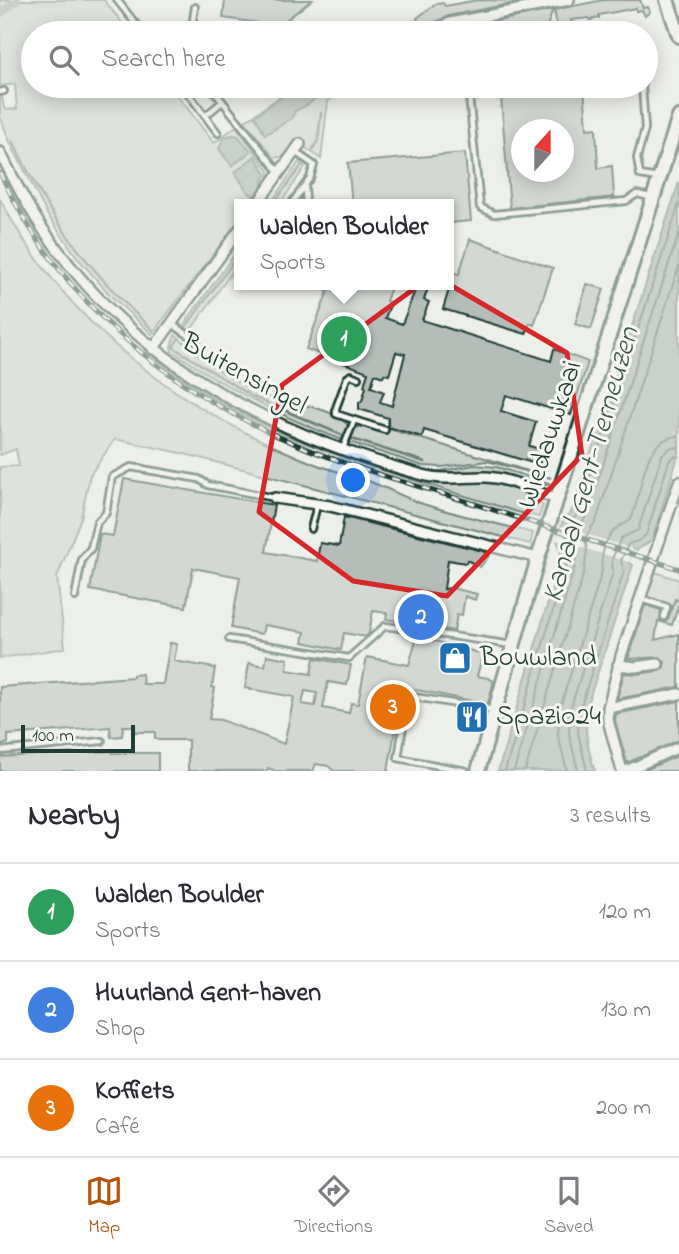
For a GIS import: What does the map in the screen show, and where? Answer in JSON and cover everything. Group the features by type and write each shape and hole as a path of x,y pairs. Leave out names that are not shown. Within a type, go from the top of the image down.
{"main road":[{"path":"667,0 679,36"},
{"name":"Wiedauwkaai","path":"478,771 545,535 679,117"}],"street":[{"path":"460,21 569,0"},
{"path":"261,199 297,148"},
{"name":"Buitensingel","path":"0,152 20,192 50,239 97,296 233,401 278,424 425,476 489,477 557,499"},
{"path":"159,342 234,236"},
{"path":"679,482 618,665 608,708 608,720 624,771 679,747"},
{"path":"275,498 317,504 538,558"},
{"path":"618,665 635,667 658,664"},
{"path":"608,708 679,694"}],"lane":[{"path":"117,0 134,21"},
{"path":"193,21 195,7"},
{"path":"192,98 218,133"},
{"path":"219,98 279,173"},
{"path":"469,98 480,207 494,214 626,201 637,194 653,198"},
{"path":"643,98 645,129 636,164 640,175 659,178"},
{"path":"205,116 222,102"},
{"path":"294,199 314,165 297,148"},
{"path":"304,184 306,199"},
{"path":"172,324 197,341"},
{"name":"Buitensingel","path":"358,378 351,375 347,379 336,414 385,430"},
{"path":"343,449 354,421"},
{"path":"75,597 82,559 91,548 97,522 106,513 112,477 131,467 199,479 208,485 275,498"},
{"path":"311,529 317,504"},
{"path":"640,599 667,607 664,617"},
{"path":"229,639 349,658 385,626 513,646"},
{"path":"466,771 398,758 408,696 496,711"},
{"path":"0,751 102,741"}],"highlighted area":[{"path":"433,275 567,353 582,455 447,596 353,581 259,512 282,385"}],"shaded area":[{"path":"0,0 104,0 121,21 21,21 21,98 179,98 214,143 236,126 269,171 268,181 254,199 234,199 234,227 152,334 110,295 77,257 47,214 10,142 0,116","holes":["15,84 17,109 7,110 4,108 0,86"]},
{"path":"279,98 333,98 328,101 321,159 298,140 286,156 274,158 245,121"},
{"path":"299,162 305,167 283,199 273,199"},
{"path":"0,199 27,245 59,287 94,325 133,360 175,391 266,443 414,501 533,533 530,544 181,453 115,439 90,475 81,518 57,577 65,648 0,658 0,467 19,466 16,449 0,455"},
{"path":"234,255 234,269 190,331 183,326"},
{"path":"175,335 216,368 260,394 321,410 342,420 349,427 342,440 276,411 192,365 172,351"},
{"path":"146,347 197,386 284,431 423,481 487,483 517,490 543,505 539,517 368,466 272,429 226,406 183,379 143,348"},
{"path":"362,426 384,432 386,428 551,478 487,461 442,467 423,466 349,442 353,429"},
{"path":"474,465 497,467 549,483 534,485 484,472 434,472"},
{"path":"655,572 679,580 679,609 647,597"}],"water":[{"path":"280,98 316,98 295,111 292,118 265,135 255,116"},
{"path":"238,136 251,151 232,166 219,149 224,137"},
{"path":"255,156 266,174 259,192 253,196 235,172"},
{"name":"Kanaal Gent-Terneuzen","path":"679,182 679,453 652,540 637,550 632,549 628,562 633,565 591,693 586,732 595,771 498,771 559,565 561,550 557,541 564,516 571,513"}],"pier":[{"path":"561,526 633,549 629,562 556,540"}],"building":[{"path":"225,0 312,0 287,21 223,18"},
{"path":"478,0 525,1 448,16 438,21 416,21 436,4 443,3 445,6"},
{"path":"603,0 640,0 643,8 648,7 650,12 645,16 642,10 636,11 636,8 599,15 599,18 590,20 556,21 554,10"},
{"path":"553,10 549,21 497,21"},
{"path":"501,98 585,98 587,129 596,128 598,168 612,166 614,197 510,208"},
{"path":"465,153 471,221 454,223 454,199 352,199 348,163"},
{"path":"470,239 553,268 534,325 530,323 526,334 443,309 449,290 454,290 454,273 459,274"},
{"path":"587,284 604,289 591,329 575,324"},
{"path":"325,290 390,290 386,301 391,303 385,318 402,324 415,290 427,290 424,300 429,302 422,320 551,361 554,349 588,362 571,415 506,395 501,411 536,422 529,446 544,450 539,465 424,430 422,437 388,427 388,418 359,409 368,372 306,349 328,291","holes":["396,352 405,354 392,406 380,402 384,392 371,387 375,374 383,377 384,374 389,375"]},
{"path":"124,479 274,505 266,552 317,561 320,543 339,546 344,517 483,551 489,556 480,567 467,560 466,563 448,560 444,589 452,588 477,594 475,600 465,596 462,615 457,614 454,631 386,619 387,613 373,611 366,637 344,633 341,650 303,642 305,632 264,625 262,634 231,628 240,577 193,568 186,607 90,590 100,534 113,536"},
{"path":"675,599 679,604 672,625 658,621 655,640 679,634 679,687 617,699 624,673 659,671 664,667 665,662 660,657 628,659 645,605 661,610 660,619 664,622 668,619"},
{"path":"417,636 483,654 477,676 494,681 488,704 397,686 401,697 388,771 334,771 328,766 316,764 313,771 276,771 268,768 267,771 188,771 188,740 158,740 155,738 155,732 135,732 135,726 123,726 122,736 111,737 110,727 8,735 8,743 0,746 0,687 133,677 142,674 143,684 163,684 170,643 177,644 174,661 215,668 212,687 215,688 209,719 221,720 284,744 294,697 245,688 249,663 265,666 267,655 288,659 287,670 311,674 314,658 351,665 347,685 328,682 323,708 349,713 351,703 358,704 367,657 409,665","holes":["305,691 317,693 315,706 302,704"]},
{"path":"679,701 679,740 627,763 615,721 616,714"},
{"path":"459,709 485,713 481,727 457,720"},
{"path":"114,751 113,753 158,753 158,771 0,771 0,757"},
{"path":"679,755 679,771 643,771"}],"waterway":[{"path":"0,14 17,0"},
{"path":"312,151 318,140 321,113"},
{"path":"13,141 41,196 73,243 109,287 153,330"},
{"path":"277,199 302,165"},
{"path":"185,328 234,261"},
{"path":"179,338 173,347 253,397 349,438 425,462"}],"railway":[{"path":"0,173 25,220 55,264 89,303 126,339 167,372 210,401 256,426 342,462 679,569"}],"place":[{"name":"Walden Boulder","path":"344,339"},
{"name":"Huurland Gent-haven","path":"421,617"},
{"name":"Bouwland","path":"455,658"},
{"name":"Koffiets","path":"393,707"},
{"name":"Spazio24","path":"472,717"}]}
